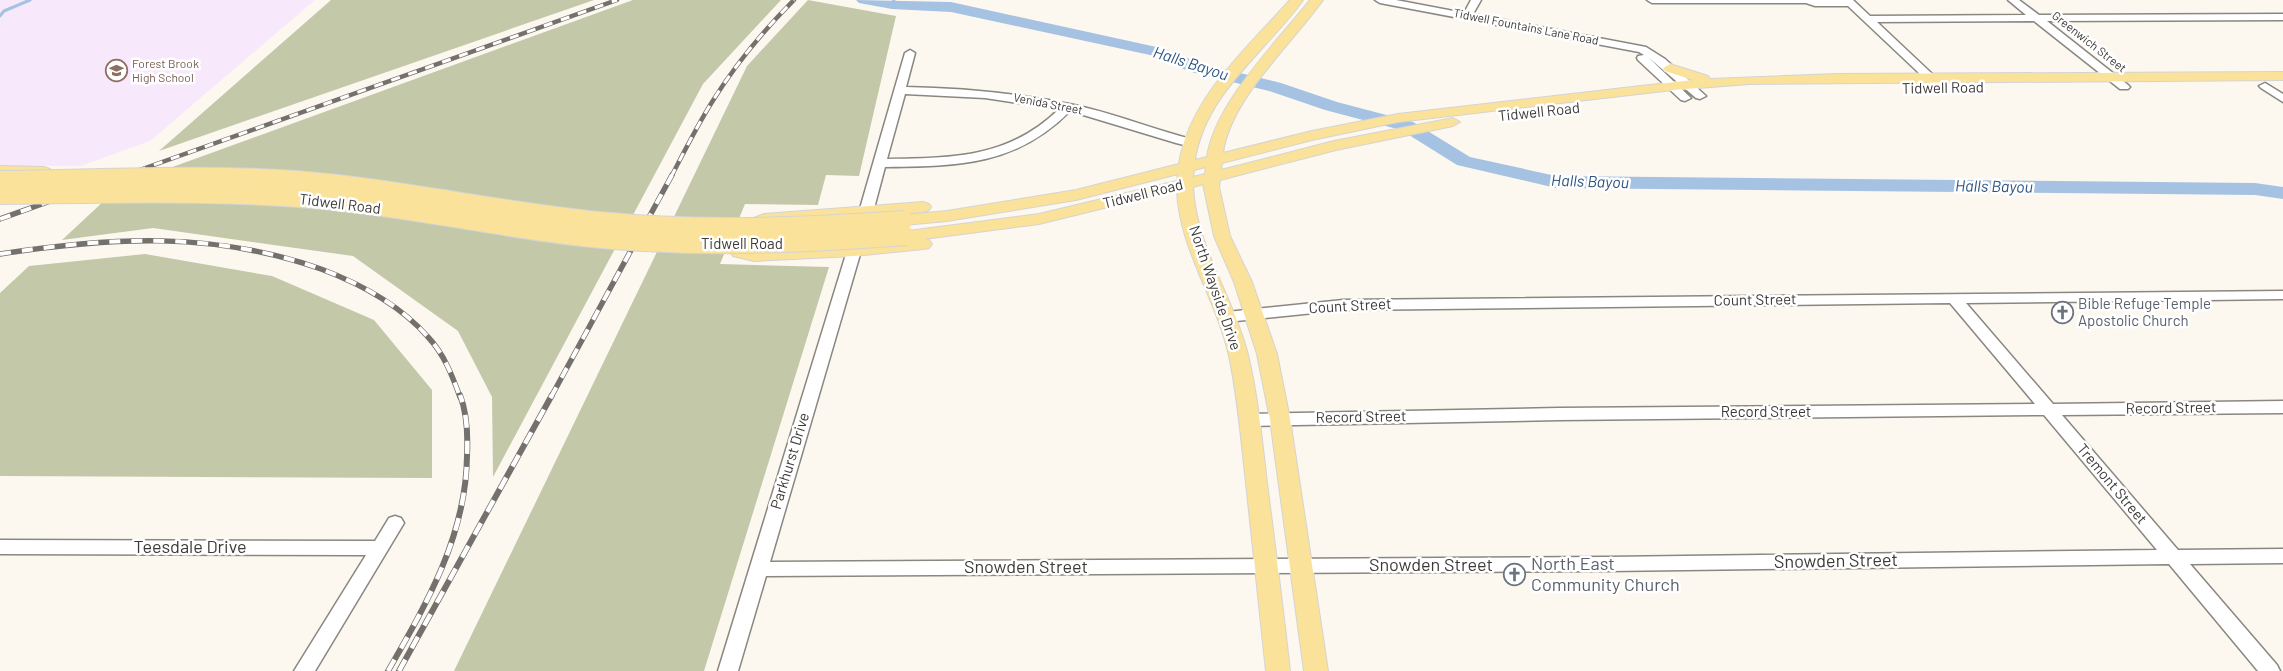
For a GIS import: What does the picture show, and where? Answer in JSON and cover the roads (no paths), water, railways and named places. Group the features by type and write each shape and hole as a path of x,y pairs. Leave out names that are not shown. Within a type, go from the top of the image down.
{"main road":[{"name":"North Wayside Drive","path":"1278,671 1249,420 1238,356 1227,317 1195,239 1185,191 1192,143 1202,118 1214,96 1297,0"},
{"name":"North Wayside Drive","path":"1316,671 1280,419 1267,354 1254,314 1222,236 1211,187 1220,135 1235,103 1317,0"},
{"path":"1670,68 1685,74 1724,82"},
{"name":"Tidwell Road","path":"1214,169 1312,136 1398,118 1443,112 1686,91 1800,90 2112,78 2283,76"},
{"path":"2251,77 2265,86"},
{"name":"Tidwell Road","path":"0,180 208,178 327,184 583,219 681,226 988,227 1186,175 1467,119 1686,91 1724,82 1844,78 1935,84 2124,87 2283,86"},
{"path":"0,171 41,171 48,176 38,186 0,201"},
{"name":"Tidwell Road","path":"0,195 185,193 269,196 335,201 522,230 630,241 792,244 905,228"},
{"path":"1016,197 1081,202 1043,226 965,240 854,251 754,256 739,252 738,241 752,224 764,219 866,212 1016,197"}],"street":[{"name":"Tidwell Fountains Lane Road","path":"1380,0 1642,49 1670,68 1686,91"},
{"path":"1468,16 1476,0"},
{"path":"1652,0 1807,0 1815,3 1849,2 1935,84"},
{"name":"Greenwich Street","path":"2013,0 2124,87"},
{"path":"1868,19 2283,17"},
{"name":"Tidwell Fountains Lane Road","path":"1612,43 1644,59 1686,91"},
{"path":"866,212 878,163 910,53"},
{"path":"2265,86 2283,99"},
{"name":"Venida Street","path":"899,90 974,92 1016,97 1068,107 1162,137 1192,143"},
{"path":"878,163 946,161 985,154 1035,136 1068,107"},
{"name":"Parkhurst Drive","path":"728,671 854,251"},
{"name":"Count Street","path":"1227,317 1343,304 2283,294"},
{"name":"Tremont Street","path":"1954,298 2270,671"},
{"name":"Record Street","path":"1249,420 1559,414 2283,407"},
{"path":"304,671 395,524"},
{"name":"Teesdale Drive","path":"0,547 380,548"},
{"name":"Snowden Street","path":"759,569 1302,566 2283,556"}],"waterway":[{"path":"0,16 4,11 30,0"},
{"name":"Halls Bayou","path":"864,0 892,4 951,7 1155,51 1197,68 1275,87 1331,106 1407,126 1464,161 1556,182 2255,189 2283,193"},
{"name":"Halls Bayou","path":"892,4 894,0"}],"railway":[{"path":"120,177 617,0"},
{"path":"671,177 701,120 730,75 760,36 794,0"},
{"path":"0,219 123,175"},
{"path":"551,397 672,175"},
{"path":"0,254 82,244 162,241 241,248 321,269 351,281 379,297 392,305 417,326 434,344 443,358 460,397"},
{"path":"388,671 417,620 442,568 460,514 467,456 466,417 460,395"},
{"path":"399,671 552,395"}],"place":[{"name":"Forest Brook High School","path":"116,71"},
{"name":"Bible Refuge Temple Apostolic Church","path":"2062,313"},
{"name":"North East Community Church","path":"1515,574"}]}
